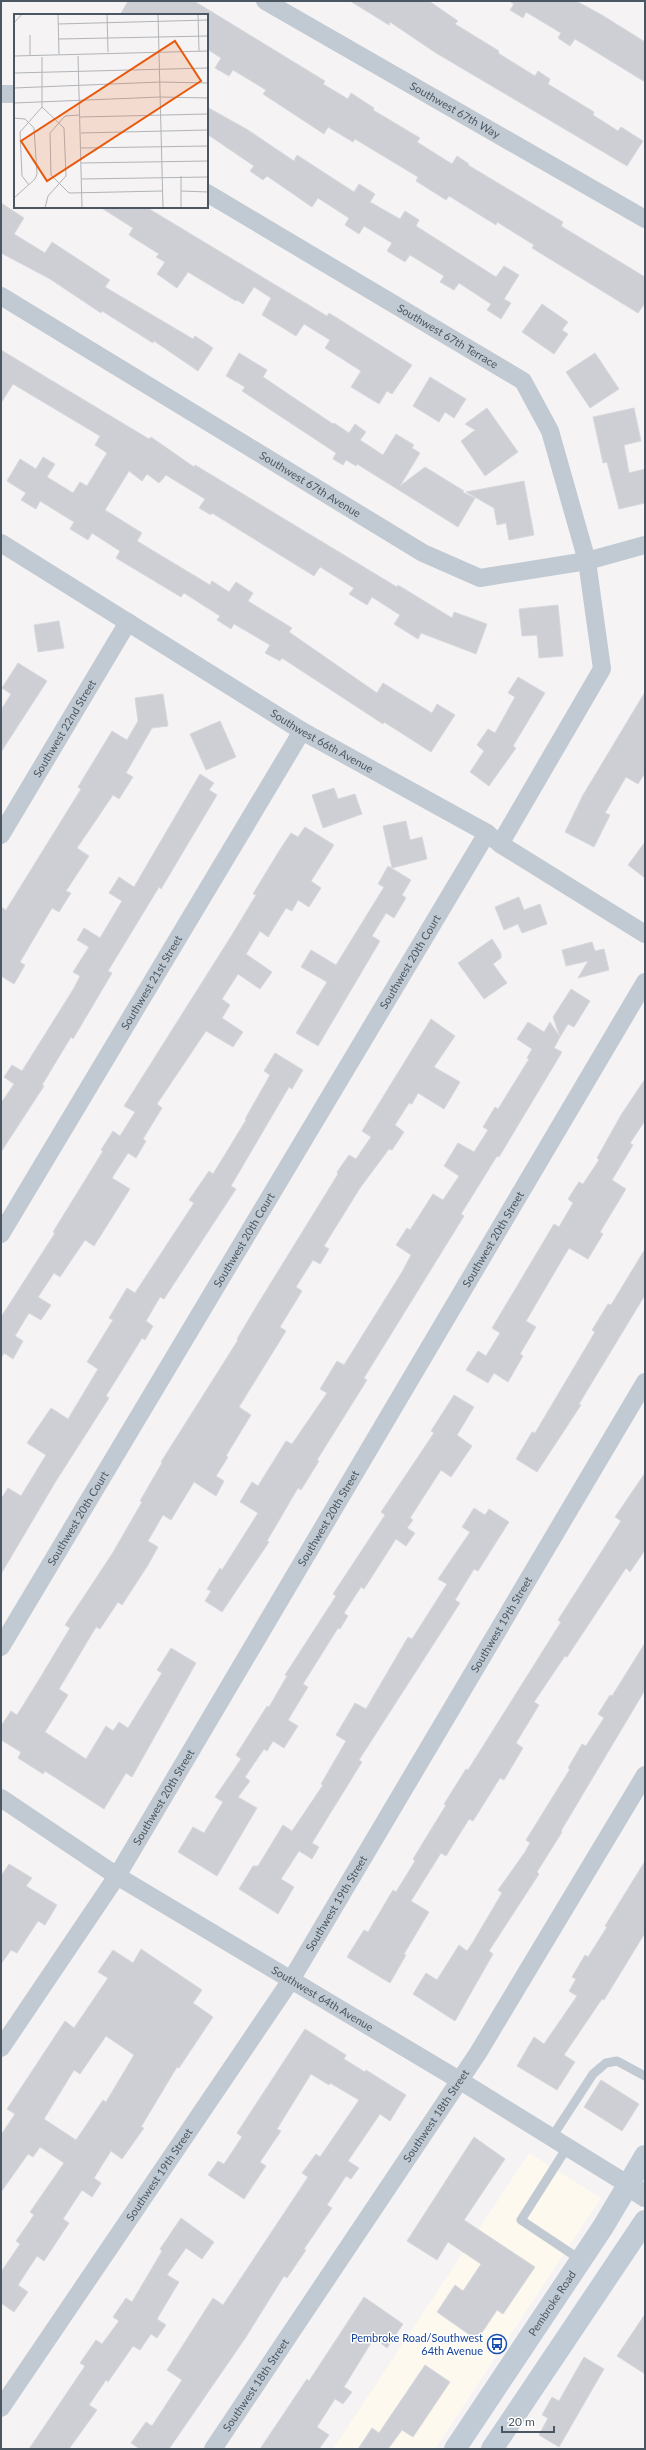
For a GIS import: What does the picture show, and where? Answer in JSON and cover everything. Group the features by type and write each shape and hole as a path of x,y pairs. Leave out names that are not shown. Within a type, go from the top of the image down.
{"main road":[{"name":"Pembroke Road","path":"455,2449 581,2260 645,2156"},
{"path":"492,2449 645,2221"},
{"path":"466,2449 483,2424 499,2383"}],"street":[{"name":"Southwest 67th Way","path":"265,1 645,219"},
{"path":"1,94 14,94"},
{"name":"Southwest 67th Terrace","path":"208,194 523,381 550,431 587,561"},
{"name":"Southwest 67th Avenue","path":"1,296 423,553 480,578 587,561 645,545"},
{"name":"Southwest 66th Avenue","path":"1,543 302,731 493,838 645,934"},
{"name":"Southwest 20th Court","path":"1,1647 493,838 602,669 587,561"},
{"name":"Southwest 22nd Street","path":"1,835 128,622"},
{"name":"Southwest 21st Street","path":"1,1234 302,731"},
{"name":"Southwest 20th Street","path":"1,2048 117,1876 645,982"},
{"name":"Southwest 19th Street","path":"1,2408 291,1980 645,1382"},
{"name":"Southwest 18th Street","path":"213,2449 478,2053 645,1775"},
{"name":"Southwest 64th Avenue","path":"1,1798 117,1876 568,2146 645,2196"}],"lane":[{"path":"552,2137 593,2074 600,2067 617,2061 645,2076"},
{"path":"568,2146 521,2220 581,2260"}],"shaded area":[{"path":"529,2153 601,2198 435,2449 333,2449"}],"building":[{"path":"128,1 194,1 325,81 323,84 348,99 351,93 374,108 373,110 420,138 417,142 452,164 457,156 469,164 468,165 563,222 561,226 645,277 645,303 638,313 532,248 534,245 497,222 496,225 449,196 446,200 416,181 418,177 355,139 353,142 328,127 324,134 263,94 266,90 233,70 229,76 215,68 221,58 208,50 208,14 121,14"},
{"path":"350,1 429,1 458,21 455,24 499,51 498,53 535,76 538,71 550,79 548,84 594,112 593,115 618,131 621,127 643,141 627,166 436,53 390,22 389,25"},
{"path":"509,1 576,1 602,15 645,42 645,82 575,39 570,46 558,38 561,33 526,12 523,18 510,10 514,4"},
{"path":"208,108 248,130 294,161 297,155 354,192 359,184 375,194 370,202 400,219 405,211 419,220 416,226 496,277 504,266 519,275 504,299 511,303 501,319 487,310 491,304 459,283 454,290 440,282 444,276 410,255 405,262 387,251 392,243 364,226 359,234 345,225 349,218 318,198 312,207 267,176 263,180 250,171 254,166 208,135"},
{"path":"1,203 24,218 14,234 45,253 52,242 110,280 105,287 193,339 195,336 213,348 198,371 154,341 153,343 102,311 101,313 50,279 1,253"},
{"path":"102,208 148,208 327,316 329,313 412,365 392,394 387,391 379,404 351,387 361,371 325,348 330,340 304,324 296,336 262,315 271,298 254,287 243,304 188,272 177,288 157,274 165,262 156,257 159,254 129,235 133,228"},
{"path":"542,304 568,322 562,330 568,334 554,354 522,332"},
{"path":"1,350 149,439 151,437 194,467 195,465 397,587 398,585 452,618 454,612 487,624 476,654 421,633 418,639 394,624 400,615 372,597 367,605 349,594 354,588 320,567 314,576 212,513 211,515 199,508 205,499 166,475 159,483 147,474 142,481 129,471 105,510 142,533 137,541 210,585 212,581 229,592 236,582 253,593 248,601 292,628 289,632 377,693 383,683 432,713 437,704 455,715 431,752 384,722 383,724 282,658 280,661 265,653 270,645 234,624 231,629 217,620 220,616 184,593 181,597 116,558 120,551 92,533 88,540 70,529 74,522 40,501 36,509 21,500 26,493 7,481 20,459 36,469 43,457 55,464 47,477 73,493 80,482 87,486 107,453 95,445 100,436 13,384 1,403"},
{"path":"239,353 267,370 263,377 333,424 334,423 349,433 355,424 366,432 360,440 383,455 396,434 414,445 412,448 420,453 400,486 425,467 464,491 462,492 475,498 458,527 357,464 356,466 346,460 343,465 333,459 336,453 242,391 245,387 226,376"},
{"path":"595,353 619,389 590,408 566,372"},
{"path":"430,377 466,399 454,418 445,412 439,422 413,406"},
{"path":"487,408 518,452 485,476 461,441 475,430 465,424"},
{"path":"634,408 641,441 624,445 629,473 645,469 645,503 619,509 607,462 603,463 593,417"},
{"path":"524,481 534,535 509,540 506,523 497,525 494,508 466,492"},
{"path":"558,605 563,656 539,658 537,635 522,636 519,609"},
{"path":"59,621 64,648 38,652 34,625"},
{"path":"18,663 47,681 1,752 1,710 11,694 2,688"},
{"path":"518,677 545,693 513,746 516,748 489,786 470,772 484,751 477,745 488,729 495,733 515,697 508,693"},
{"path":"645,692 645,773 638,784 626,777 605,813 610,815 594,847 565,832 583,795"},
{"path":"163,694 168,726 152,728 126,773 133,777 119,799 113,795 77,848 89,856 66,891 71,893 59,912 52,908 20,962 25,965 14,984 1,976 1,907 6,910 81,789 78,787 112,731 127,740 138,721 135,698"},
{"path":"220,721 236,757 206,770 190,734"},
{"path":"200,774 214,783 209,790 217,795 161,889 159,887 108,971 112,973 73,1039 71,1037 42,1085 44,1086 1,1152 1,1103 14,1084 4,1077 12,1065 22,1071 74,988 80,976 73,972 89,947 77,940 84,928 100,938 122,901 109,893 119,877 134,887"},
{"path":"334,788 338,799 355,794 362,814 323,828 312,795"},
{"path":"406,821 410,840 422,837 427,859 392,868 383,826"},
{"path":"305,827 334,845 311,881 321,888 309,907 298,900 292,911 286,908 268,937 260,931 246,954 272,972 260,989 238,974 222,999 230,1005 222,1018 243,1032 233,1047 206,1031 157,1104 162,1108 143,1139 146,1141 136,1158 128,1153 112,1178 130,1189 94,1246 85,1240 60,1277 54,1273 38,1297 51,1305 41,1320 29,1313 15,1336 23,1341 13,1359 4,1353 1,1358 1,1317 55,1233 53,1232 103,1151 101,1150 113,1131 120,1136 135,1112 124,1106 230,938 256,895 253,894 279,851 291,833 298,837"},
{"path":"645,842 645,878 628,865"},
{"path":"388,866 411,880 402,895 406,898 394,918 386,913 372,936 380,941 318,1046 296,1033 327,982 301,967 311,950 336,965 384,887 378,884"},
{"path":"519,897 524,910 540,904 547,924 522,933 518,924 504,930 495,907"},
{"path":"492,939 501,953 501,958 493,964 507,983 484,999 458,963"},
{"path":"592,942 595,951 604,949 609,970 578,978 588,961 566,966 562,950"},
{"path":"571,989 590,1001 574,1027 568,1024 560,1037 553,1017"},
{"path":"431,1019 455,1036 434,1067 460,1082 444,1109 418,1093 412,1104 409,1103 395,1125 404,1132 392,1150 389,1149 360,1188 324,1246 329,1249 320,1264 313,1260 296,1287 302,1291 280,1327 286,1331 239,1407 251,1415 226,1456 228,1457 216,1476 224,1481 216,1496 194,1482 171,1520 163,1515 148,1541 158,1547 148,1565 122,1605 118,1602 100,1629 96,1627 59,1689 68,1695 45,1732 86,1759 106,1726 113,1731 119,1722 128,1728 162,1673 157,1670 171,1648 196,1663 132,1777 126,1773 104,1809 45,1771 43,1774 18,1758 21,1752 1,1740 1,1726 11,1711 17,1715 40,1678 70,1628 65,1625 112,1554 142,1502 140,1501 162,1463 161,1462 238,1340 237,1339 259,1302 338,1174 337,1172 349,1155 356,1159 371,1137 362,1131"},
{"path":"528,1022 544,1032 550,1022 560,1037 554,1048 562,1052 499,1157 497,1156 461,1214 464,1216 364,1378 367,1380 317,1460 319,1461 301,1490 298,1488 267,1541 269,1542 222,1612 205,1601 211,1591 207,1589 220,1568 222,1570 258,1513 240,1502 252,1482 258,1486 286,1441 292,1444 327,1393 320,1389 337,1361 344,1365 402,1272 411,1255 396,1245 407,1228 410,1230 433,1194 443,1200 459,1176 444,1166 458,1143 474,1152 488,1130 483,1127 495,1107 498,1109 529,1059 527,1058 532,1049 517,1039"},
{"path":"275,1053 303,1070 292,1089 289,1087 231,1186 236,1189 164,1299 160,1297 146,1321 153,1326 145,1340 142,1338 106,1396 109,1398 56,1481 1,1574 1,1499 8,1488 21,1496 46,1455 27,1443 51,1408 68,1419 98,1369 87,1362 113,1320 109,1318 127,1288 135,1293 194,1203 189,1200 209,1171 213,1174 246,1120 245,1119 270,1075 264,1071"},
{"path":"645,1079 645,1121 630,1143 633,1145 612,1180 626,1189 600,1232 603,1234 588,1259 569,1248 526,1321 536,1327 520,1354 523,1356 508,1382 494,1373 488,1383 466,1370 478,1351 486,1356 500,1333 492,1328 554,1224 559,1227 573,1203 568,1199 579,1182 583,1184 599,1160 597,1158 621,1115"},
{"path":"645,1249 645,1295 579,1404 581,1405 537,1472 516,1459 532,1432 535,1433 595,1332 592,1330 608,1304 611,1305"},
{"path":"454,1395 474,1407 457,1435 472,1446 451,1477 441,1470 410,1518 413,1520 407,1528 415,1533 406,1546 396,1539 364,1589 361,1587 344,1613 348,1616 340,1629 338,1628 303,1684 308,1687 288,1720 298,1726 284,1748 273,1741 267,1751 264,1749 245,1777 250,1781 238,1797 257,1808 217,1876 178,1852 193,1827 204,1833 223,1802 215,1797 241,1759 236,1755 267,1706 269,1707 287,1676 285,1675 336,1596 333,1594 385,1515 381,1512 434,1433 431,1431"},
{"path":"645,1473 645,1550 630,1572 626,1568 567,1657 565,1656 534,1702 539,1705 516,1743 523,1748 504,1780 500,1778 473,1821 469,1819 446,1856 441,1853 411,1901 429,1912 404,1954 406,1955 390,1983 347,1957 364,1930 368,1932 393,1890 396,1892 415,1861 413,1859 446,1805 444,1804 466,1769 468,1770 561,1622 558,1620 621,1521 615,1517"},
{"path":"474,1508 485,1515 489,1509 509,1522 478,1571 474,1569 455,1600 460,1603 359,1760 362,1762 312,1843 319,1847 312,1859 299,1851 281,1879 294,1887 278,1914 239,1889 253,1866 258,1866 283,1825 292,1831 323,1785 321,1784 346,1741 336,1735 355,1703 366,1709 408,1637 412,1639 447,1584 438,1579 470,1532 462,1527"},
{"path":"645,1643 645,1690 537,1872 539,1874 489,1951 493,1954 455,2021 413,1994 426,1973 437,1980 459,1945 467,1951 473,1942 502,1893 498,1890 525,1852 530,1843 526,1840 570,1769 568,1768 582,1744 586,1746 604,1718 598,1714 610,1695 612,1696"},
{"path":"645,1861 645,1933 604,2000 602,1999 564,2055 575,2062 557,2090 517,2066 534,2037 544,2044 577,1996 569,1991 576,1979 572,1977 585,1955 588,1957 607,1927 605,1926"},
{"path":"9,1864 32,1878 26,1886 57,1905 45,1925 38,1921 17,1953 11,1950 1,1964 1,1876"},
{"path":"141,1949 202,1990 193,2003 213,2017 179,2068 177,2067 141,2127 144,2128 122,2159 111,2151 94,2178 101,2183 92,2197 82,2190 63,2219 69,2223 44,2261 37,2256 18,2285 28,2292 14,2312 1,2303 1,2272 20,2244 16,2241 34,2215 30,2212 64,2163 40,2147 33,2157 28,2154 1,2192 1,2135 15,2114 7,2109 65,2021 74,2028 108,1978 98,1972 113,1950 133,1963","holes":["106,2036 134,2055 106,2102 103,2100 76,2140 44,2119 74,2070 80,2074"]},
{"path":"305,2029 346,2055 344,2059 365,2072 366,2070 406,2095 390,2121 380,2114 348,2161 359,2168 351,2179 346,2176 327,2205 332,2208 304,2249 306,2250 287,2278 284,2276 246,2337 169,2449 140,2449 131,2443 146,2422 152,2426 182,2380 167,2370 213,2298 223,2305 308,2177 302,2173 316,2154 320,2157 359,2100 311,2074 277,2129 281,2131 260,2162 266,2166 244,2199 208,2175 218,2161 224,2164 242,2137 237,2133"},
{"path":"601,2080 639,2104 622,2131 584,2107"},
{"path":"474,2137 505,2159 464,2220 535,2267 503,2314 497,2310 477,2340 437,2312 455,2285 463,2291 481,2264 448,2242 437,2260 407,2241"},
{"path":"181,2218 214,2242 202,2259 186,2248 167,2275 179,2282 157,2319 166,2325 157,2338 151,2334 140,2350 133,2346 108,2382 106,2380 89,2405 97,2410 69,2449 29,2449 85,2366 80,2363 96,2340 102,2344 119,2321 113,2317 126,2298 132,2302 162,2251 160,2249"},
{"path":"364,2297 403,2324 387,2348 374,2338 344,2387 352,2392 343,2404 335,2399 317,2427 329,2435 319,2449 260,2449 307,2379 309,2381"},
{"path":"645,2314 645,2374 617,2356"},
{"path":"584,2357 604,2369 559,2447 539,2435 548,2418 542,2415 552,2397 559,2401"},
{"path":"425,2365 450,2382 413,2437 402,2430 388,2449 358,2449 372,2428 379,2433"}],"place":[{"name":"Pembroke Road/Southwest 64th Avenue","path":"497,2344"}]}
